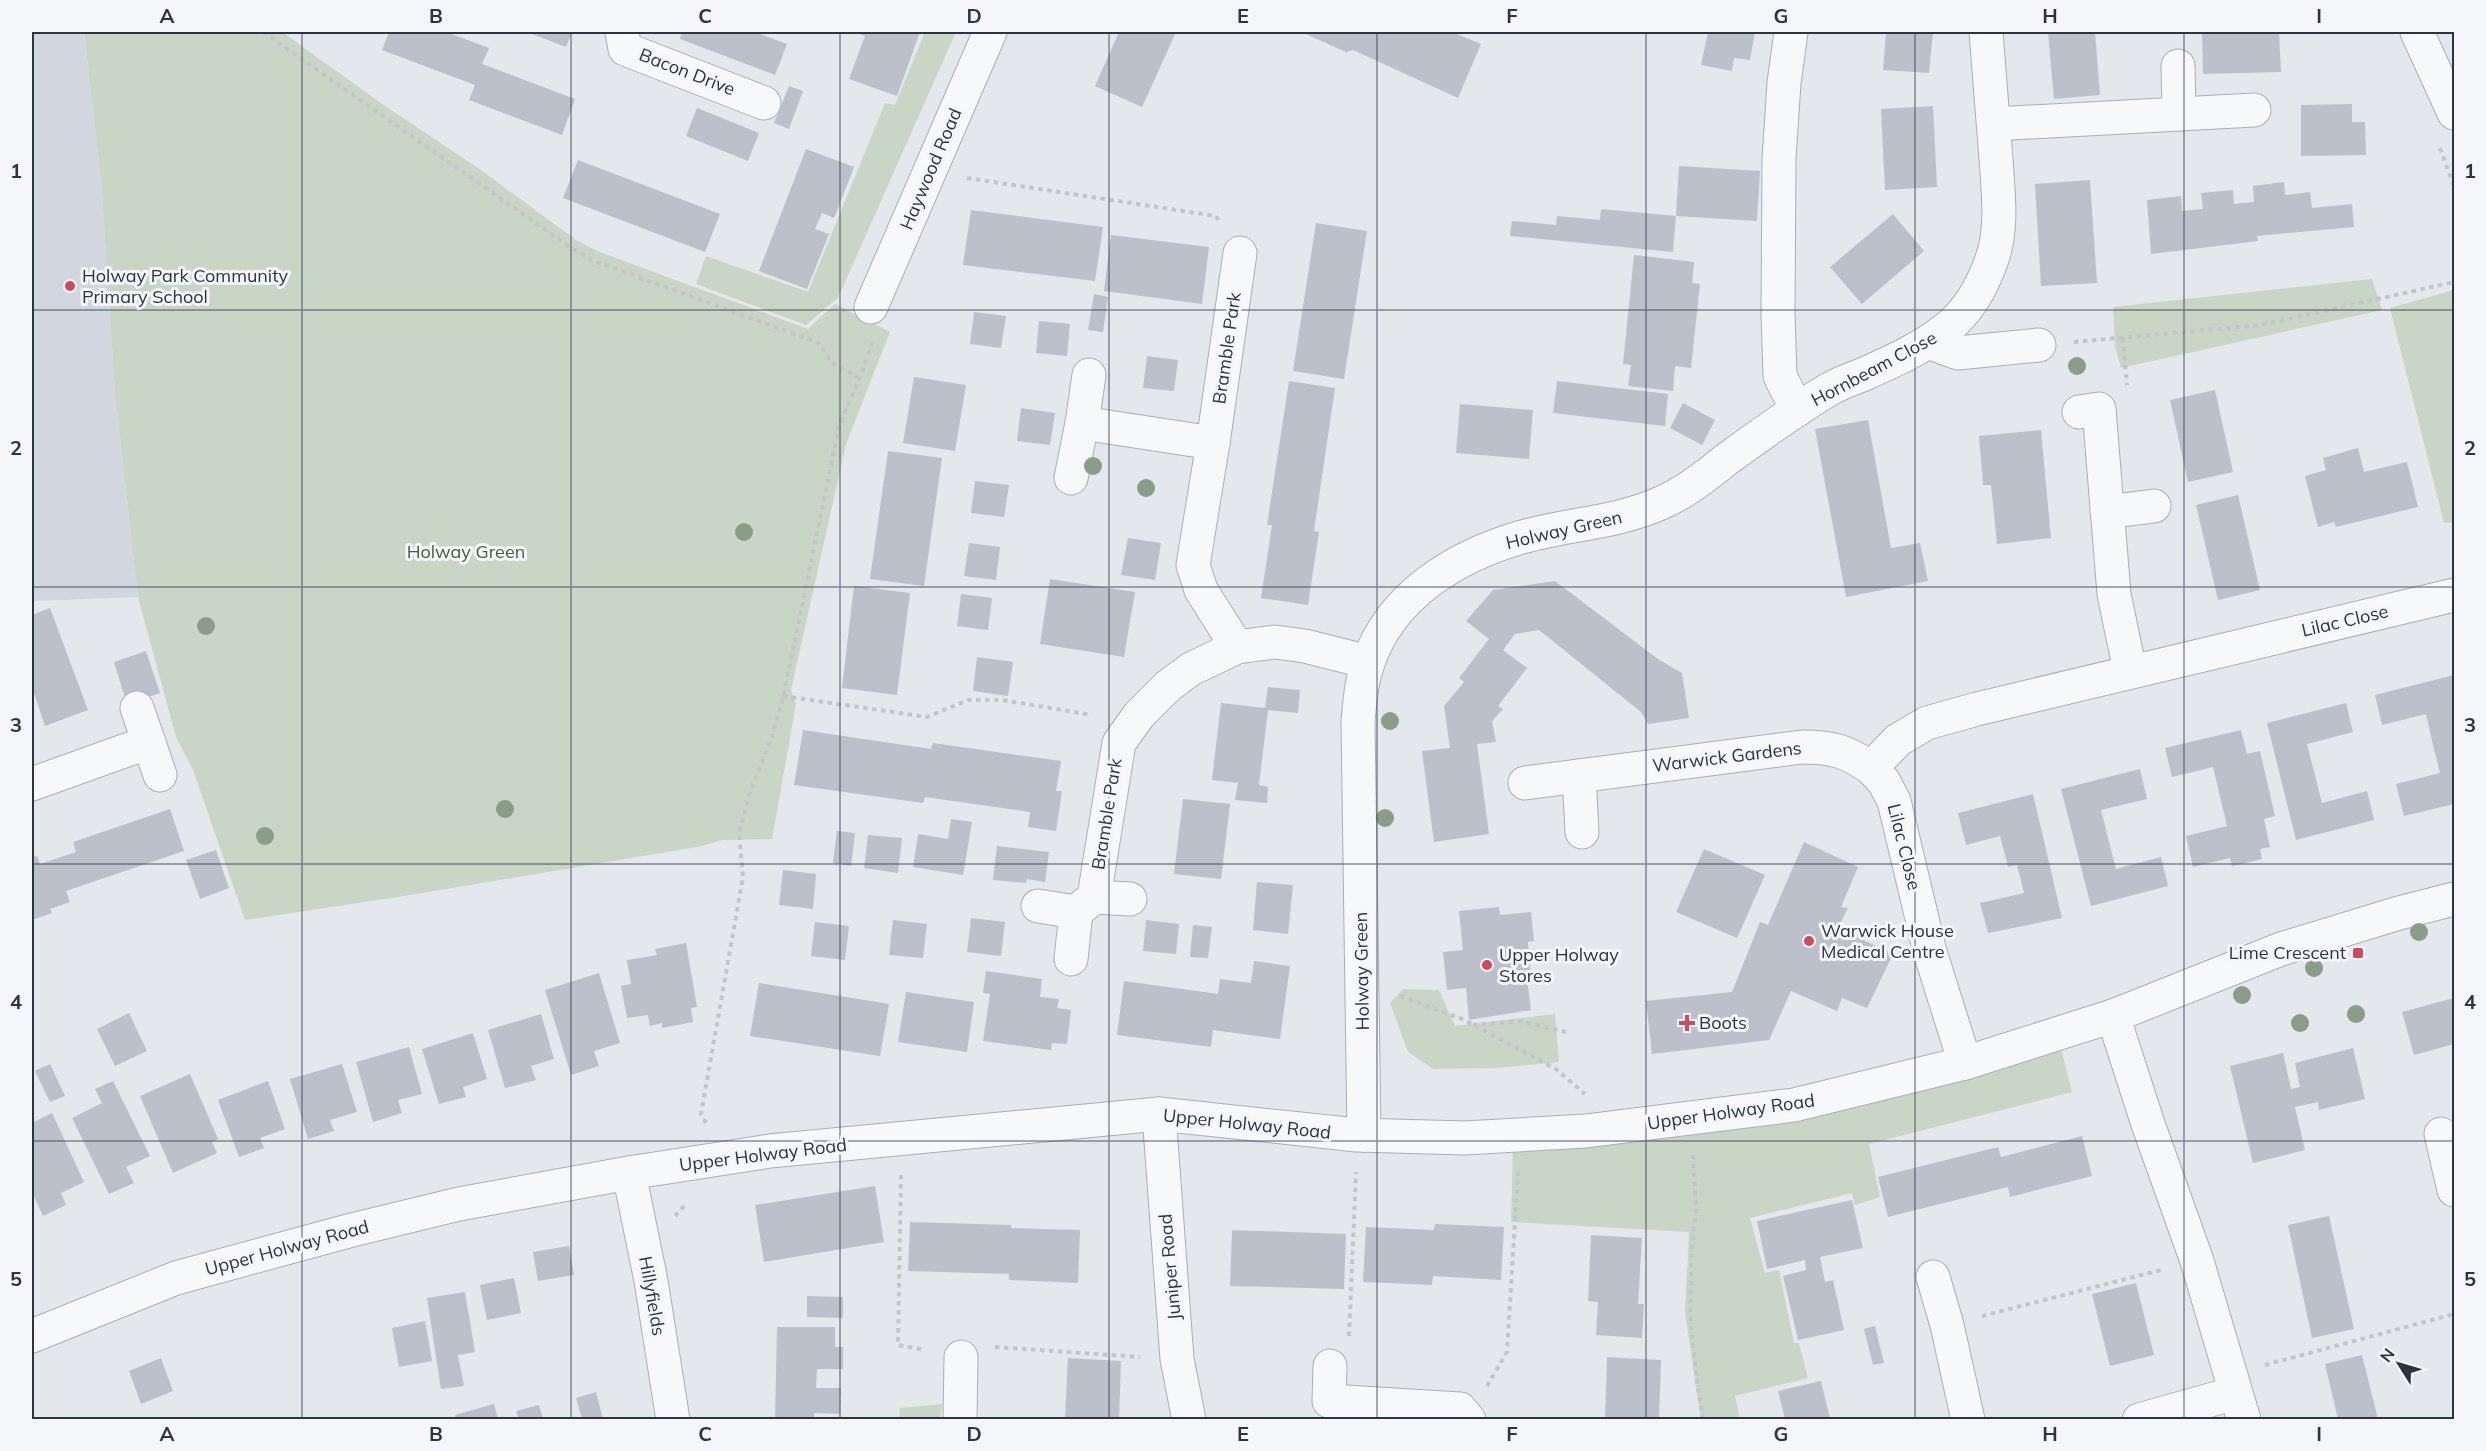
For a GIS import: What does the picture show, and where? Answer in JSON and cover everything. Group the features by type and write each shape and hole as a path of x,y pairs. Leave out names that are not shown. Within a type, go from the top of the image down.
{"street":[{"name":"Bacon Drive","path":"622,32 625,49 764,103"},
{"name":"Haywood Road","path":"871,307 990,32"},
{"path":"1791,32 1784,83 1779,159 1778,314 1780,376 1797,410"},
{"name":"Hornbeam Close","path":"1797,410 1830,388 1899,359 1928,342 1963,313 1979,288 1993,257 1998,223 1994,124 1986,32"},
{"path":"2417,32 2454,113"},
{"path":"2178,66 2179,114"},
{"path":"1994,124 2254,110"},
{"name":"Bramble Park","path":"1237,647 1201,590 1193,565 1240,253"},
{"path":"1928,342 1958,353 2039,345"},
{"path":"1071,478 1089,375"},
{"name":"Holway Green","path":"1360,1135 1362,981 1358,721 1361,690 1368,663 1383,632 1404,603 1429,581 1458,562 1523,537 1619,519 1661,503 1690,488 1797,410"},
{"path":"2079,412 2099,410 2114,594 2130,671"},
{"path":"1082,423 1213,444"},
{"path":"2107,512 2154,506"},
{"name":"Lilac Close","path":"1965,1063 1930,952 1894,801 1884,782 1871,768 1898,740 1928,723 2130,671 2454,595"},
{"name":"Bramble Park","path":"1071,959 1119,743 1139,715 1168,686 1191,669 1237,647 1275,642 1305,646 1368,663"},
{"path":"137,708 160,775"},
{"path":"32,784 149,742"},
{"name":"Warwick Gardens","path":"1525,783 1802,747 1827,747 1848,753 1871,768"},
{"path":"1579,776 1582,832"},
{"name":"Bramble Park","path":"1038,906 1130,899"},
{"name":"Upper Holway Road","path":"32,1336 176,1278 459,1204 629,1173 770,1151 1159,1114 1360,1135 1465,1138 1621,1127 1794,1105 1965,1063 2113,1016 2281,950 2454,899"},
{"path":"2113,1016 2148,1124 2197,1260 2236,1396 2139,1419"},
{"name":"Juniper Road","path":"1159,1114 1177,1359 1190,1419"},
{"path":"2441,1134 2454,1190"},
{"name":"Hillyfields","path":"629,1173 651,1281 673,1419"},
{"path":"1934,1277 1968,1419"},
{"path":"960,1419 961,1356"},
{"path":"1330,1366 1329,1401 1460,1409 1468,1418"}],"path":[{"path":"263,32 561,241 594,261 819,343 832,363 860,378"},
{"path":"931,170 968,178 1216,216 1240,253"},
{"path":"2039,345 2261,325 2454,282"},
{"path":"716,1122 705,1124 701,1114 743,877 739,833 750,791 771,740 783,696 840,422 860,378 880,322 871,307"},
{"path":"783,696 927,717 968,699 1002,699 1097,716 1119,743"},
{"path":"1362,981 1473,1024 1556,1069 1621,1127"},
{"path":"1473,1024 1520,1021 1566,1032"},
{"path":"1686,1119 1695,1162 1696,1208 1690,1314 1703,1419"},
{"path":"1330,1366 1348,1341 1360,1135"},
{"path":"1468,1418 1507,1352 1520,1135"},
{"path":"902,1138 898,1345 961,1356 980,1346 1177,1359"},
{"path":"675,1226 675,1216 683,1205 691,1201"},
{"path":"1947,1325 2197,1260"},
{"path":"2236,1396 2454,1314"}],"shaded area":[{"name":"Holway Park Community Primary School","path":"32,32 84,32 101,179 115,393 138,597 32,601"}],"green space":[{"name":"Holway Green","path":"84,32 282,32 381,103 478,168 576,240 597,251 808,329 835,304 890,332 846,444 791,690 796,704 772,839 722,840 702,846 417,894 245,920 193,770 176,737 138,597 115,393 101,179"},
{"path":"925,32 956,32 838,298 806,325 696,284 706,256 808,292 885,103 895,105"},
{"path":"2372,279 2382,310 2121,368 2115,346 2113,307"},
{"path":"2454,290 2454,522 2444,523 2390,308"},
{"path":"1403,989 1439,990 1455,1026 1555,1014 1559,1062 1498,1068 1433,1069 1408,1052 1390,1003"},
{"path":"2059,1041 2072,1092 1869,1144 1880,1197 1855,1205 1852,1193 1750,1218 1765,1273 1779,1270 1794,1343 1799,1343 1808,1378 1735,1396 1740,1419 1701,1419 1685,1312 1689,1232 1511,1222 1513,1142"},
{"path":"942,1404 940,1419 899,1419 900,1408"}],"building":[{"path":"389,32 446,32 489,48 482,64 575,99 562,135 469,100 475,85 382,50"},
{"path":"533,32 572,32 566,47 532,34"},
{"path":"682,32 755,32 787,44 775,75 680,39"},
{"path":"852,32 920,32 897,96 849,79 865,36"},
{"path":"1119,32 1176,32 1142,107 1095,86"},
{"path":"1301,32 1452,32 1481,44 1458,98 1353,50 1346,52"},
{"path":"1708,32 1755,32 1750,60 1734,58 1732,71 1701,65"},
{"path":"1886,32 1933,32 1929,73 1883,70"},
{"path":"2048,32 2095,32 2100,95 2054,99"},
{"path":"2202,32 2279,32 2281,72 2203,74"},
{"path":"789,86 803,91 789,129 774,123"},
{"path":"2352,104 2352,122 2365,122 2366,155 2301,156 2301,105"},
{"path":"1933,106 1937,187 1885,190 1881,109"},
{"path":"697,108 759,133 748,161 686,136"},
{"path":"806,149 854,167 834,218 822,213 815,229 829,234 807,289 759,271"},
{"path":"578,160 720,214 705,252 563,198"},
{"path":"1679,166 1760,171 1757,221 1676,216"},
{"path":"2090,180 2097,283 2041,286 2035,184"},
{"path":"2284,182 2285,195 2310,192 2312,208 2352,204 2354,227 2257,236 2258,241 2151,254 2147,200 2181,196 2182,211 2203,209 2201,193 2233,190 2234,204 2254,202 2253,186"},
{"path":"1601,209 1676,216 1673,252 1510,236 1512,221 1556,225 1557,216 1600,220"},
{"path":"971,210 1103,227 1095,281 963,265"},
{"path":"1893,214 1924,251 1862,304 1830,267"},
{"path":"1316,223 1367,231 1344,379 1293,371"},
{"path":"1111,235 1209,247 1202,304 1104,291"},
{"path":"1634,255 1694,262 1692,283 1700,284 1691,368 1675,366 1673,391 1628,386 1631,365 1623,364"},
{"path":"1094,294 1108,297 1103,332 1088,330"},
{"path":"974,312 1006,316 1001,348 970,344"},
{"path":"1039,321 1070,324 1067,356 1036,353"},
{"path":"1147,356 1178,360 1174,391 1143,388"},
{"path":"914,377 966,385 955,451 903,443"},
{"path":"1289,381 1335,388 1314,531 1319,532 1308,605 1261,598 1272,525 1267,525"},
{"path":"1557,381 1668,394 1665,426 1553,413"},
{"path":"2215,390 2233,472 2188,482 2170,400"},
{"path":"1683,403 1715,420 1702,445 1670,428"},
{"path":"1460,404 1533,410 1529,459 1456,453"},
{"path":"1021,408 1055,413 1050,445 1017,441"},
{"path":"1868,420 1891,548 1920,543 1928,581 1846,597 1815,429"},
{"path":"2041,430 2051,538 1997,544 1991,485 1983,485 1979,436"},
{"path":"2358,448 2364,472 2407,462 2418,507 2336,527 2334,522 2318,527 2305,476 2326,470 2323,458"},
{"path":"888,451 942,458 924,586 870,579"},
{"path":"975,481 1009,485 1004,517 971,513"},
{"path":"2238,495 2260,590 2218,600 2196,505"},
{"path":"1128,538 1161,543 1155,580 1121,575"},
{"path":"969,543 1000,547 996,580 964,576"},
{"path":"1050,579 1135,592 1124,657 1040,644"},
{"path":"1555,581 1658,659 1682,673 1689,718 1648,724 1641,712 1539,630 1515,634 1503,650 1527,668 1498,706 1503,709 1492,721 1496,742 1477,744 1489,834 1434,842 1422,751 1450,748 1444,706 1464,682 1459,678 1489,639 1466,621 1493,590"},
{"path":"854,586 910,593 897,695 842,688"},
{"path":"961,594 992,598 988,630 957,626"},
{"path":"50,608 88,710 45,726 32,687 32,615"},
{"path":"146,651 160,693 127,704 114,662"},
{"path":"977,657 1013,662 1008,696 973,691"},
{"path":"2454,675 2454,804 2404,816 2396,784 2440,773 2426,714 2382,725 2375,695"},
{"path":"1268,687 1300,690 1298,713 1268,710 1259,785 1268,787 1267,803 1235,800 1238,783 1212,780 1221,703 1265,708"},
{"path":"2346,703 2353,732 2307,744 2322,803 2367,791 2374,820 2296,840 2267,723"},
{"path":"803,730 931,749 933,743 1061,761 1056,791 1062,791 1056,831 1028,827 1030,812 925,797 923,803 794,785"},
{"path":"2241,730 2247,754 2260,751 2275,816 2264,819 2270,847 2260,849 2262,859 2232,866 2230,858 2193,867 2186,836 2227,826 2213,767 2172,777 2165,748"},
{"path":"2140,769 2147,799 2101,810 2116,869 2161,857 2168,886 2091,906 2061,789"},
{"path":"2033,794 2062,918 1988,933 1980,903 2024,893 2017,865 2008,867 2000,836 1966,845 1958,813"},
{"path":"1183,799 1230,804 1221,879 1174,874"},
{"path":"170,809 184,851 66,891 70,902 50,909 52,913 32,920 32,857 37,856 40,864 76,852 73,842"},
{"path":"951,819 972,822 963,875 913,867 918,834 948,839"},
{"path":"837,831 855,833 851,866 833,863"},
{"path":"868,835 902,838 898,873 864,868"},
{"name":"Warwick House Medical Centre","path":"1804,842 1858,867 1841,907 1848,908 1838,928 1893,954 1867,1008 1842,998 1837,1011 1791,991 1769,1040 1652,1054 1646,1001 1732,992 1760,922 1768,925"},
{"path":"997,846 1049,852 1045,882 1027,879 1026,883 993,880"},
{"path":"1704,849 1765,875 1737,938 1676,912"},
{"path":"216,850 229,888 200,899 186,860"},
{"path":"783,870 816,874 813,909 779,905"},
{"path":"1257,882 1293,885 1288,934 1253,930"},
{"name":"Upper Holway Stores","path":"1499,907 1500,915 1531,912 1534,941 1528,942 1531,978 1527,979 1531,1010 1469,1020 1466,988 1447,990 1443,952 1463,950 1459,911"},
{"path":"971,918 1005,922 1001,956 967,952"},
{"path":"893,920 927,924 923,958 889,955"},
{"path":"1146,920 1179,924 1176,954 1143,951"},
{"path":"815,922 849,926 845,960 811,956"},
{"path":"1193,925 1212,927 1208,958 1190,957"},
{"path":"686,943 697,1007 691,1008 693,1022 662,1028 662,1023 650,1026 648,1015 627,1018 621,986 631,984 627,960 657,955 655,949"},
{"path":"1254,961 1290,966 1280,1039 1213,1030 1211,1047 1117,1035 1124,981 1218,994 1220,979 1251,983"},
{"path":"986,971 1042,979 1040,997 1059,999 1057,1008 1071,1010 1067,1044 1052,1043 1051,1050 983,1041 990,994 983,993"},
{"path":"599,973 620,1043 594,1051 599,1066 571,1075 545,990"},
{"path":"759,983 889,1004 880,1056 750,1036"},
{"path":"906,992 974,1002 967,1052 898,1042"},
{"path":"2454,998 2454,1044 2414,1055 2402,1012"},
{"path":"129,1013 147,1051 115,1066 97,1029"},
{"path":"541,1014 554,1059 531,1066 536,1080 505,1088 488,1030"},
{"path":"473,1033 487,1079 463,1087 466,1097 439,1104 422,1049"},
{"path":"409,1047 422,1094 398,1100 402,1113 373,1122 356,1062"},
{"path":"2353,1048 2365,1099 2319,1110 2318,1102 2295,1107 2305,1150 2253,1163 2230,1066 2283,1053 2291,1089 2300,1087 2295,1063"},
{"path":"50,1064 65,1096 50,1102 35,1071"},
{"path":"342,1064 357,1112 330,1120 334,1131 308,1139 290,1079"},
{"path":"190,1074 218,1139 212,1142 217,1153 173,1173 140,1096"},
{"path":"113,1081 150,1156 126,1167 134,1183 109,1194 72,1118 102,1103 95,1089"},
{"path":"268,1081 285,1129 260,1138 264,1148 239,1157 218,1100"},
{"path":"52,1113 84,1182 61,1193 66,1205 43,1216 32,1192 32,1123"},
{"path":"2082,1136 2092,1176 2010,1197 2008,1187 1888,1217 1878,1177 1998,1147 2001,1157"},
{"path":"875,1186 884,1242 764,1262 755,1205"},
{"path":"1852,1200 1863,1248 1820,1257 1825,1282 1833,1280 1844,1330 1798,1340 1783,1276 1806,1270 1805,1260 1767,1269 1757,1221"},
{"path":"2329,1216 2354,1329 2312,1338 2288,1225"},
{"path":"910,1222 1080,1230 1078,1283 1009,1280 1009,1274 908,1271"},
{"path":"1435,1224 1504,1227 1501,1280 1433,1276 1432,1285 1363,1282 1366,1227 1434,1230"},
{"path":"1232,1230 1346,1234 1344,1289 1230,1286"},
{"path":"1591,1235 1642,1238 1638,1304 1644,1304 1642,1338 1596,1335 1598,1302 1588,1301"},
{"path":"569,1246 574,1275 538,1281 533,1252"},
{"path":"514,1278 521,1313 487,1320 480,1285"},
{"path":"2136,1283 2154,1355 2110,1366 2092,1294"},
{"path":"465,1292 475,1352 458,1355 464,1386 441,1389 427,1298"},
{"path":"807,1296 843,1297 843,1318 807,1317"},
{"path":"425,1321 432,1361 399,1367 392,1328"},
{"path":"1875,1326 1884,1363 1873,1365 1864,1329"},
{"path":"777,1327 835,1327 835,1347 843,1347 843,1369 817,1369 816,1388 841,1388 840,1414 814,1413 814,1419 775,1419"},
{"path":"2362,1355 2378,1419 2338,1419 2325,1364"},
{"path":"1607,1357 1661,1360 1659,1419 1605,1419"},
{"path":"161,1358 173,1391 141,1404 129,1371"},
{"path":"1068,1358 1121,1361 1119,1419 1065,1419"},
{"path":"1821,1381 1830,1419 1785,1419 1778,1391"},
{"path":"596,1392 603,1419 582,1419 576,1398"},
{"path":"494,1404 498,1419 456,1419 455,1415"},
{"path":"539,1405 543,1419 519,1419 516,1411"}],"place":[{"name":"Holway Park Community Primary School","path":"70,286"},
{"name":"Warwick House Medical Centre","path":"1809,941"},
{"name":"Lime Crescent","path":"2358,953"},
{"name":"Upper Holway Stores","path":"1487,965"},
{"name":"Boots","path":"1687,1023"}]}
